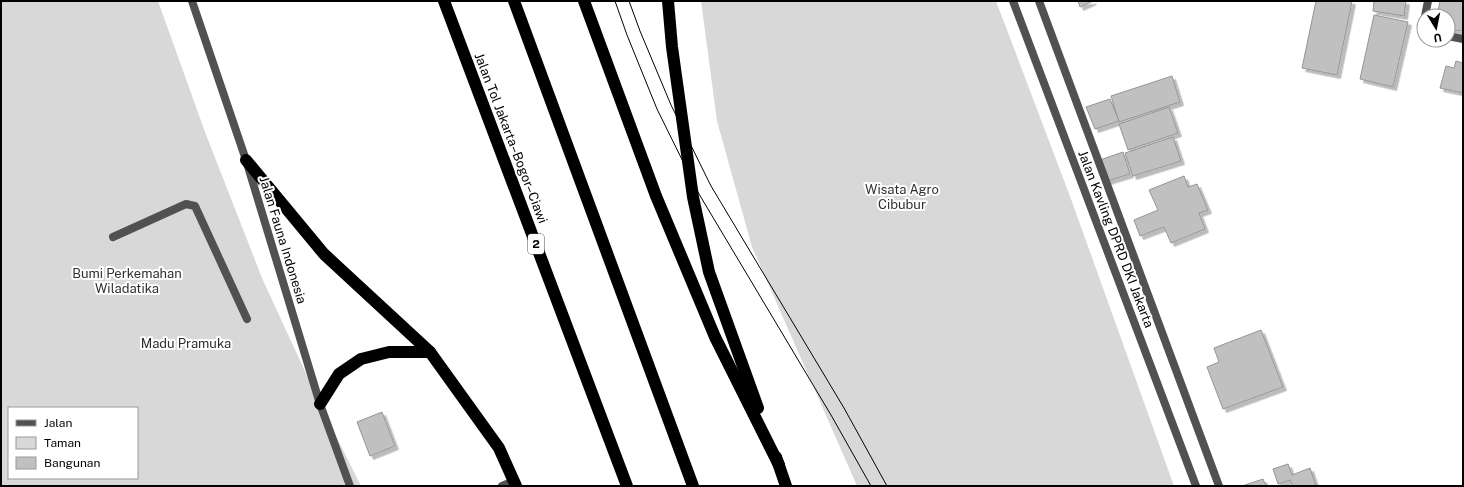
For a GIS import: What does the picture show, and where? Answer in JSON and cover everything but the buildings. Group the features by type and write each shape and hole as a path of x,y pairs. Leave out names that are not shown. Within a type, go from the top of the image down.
{"highway":[{"name":"Jalan Tol Jakarta–Bogor–Ciawi","path":"444,1 627,486"},
{"path":"514,1 693,486"},
{"path":"584,1 659,203 715,337 779,465"},
{"path":"668,1 672,47 693,197 709,272 786,486"},
{"path":"246,160 324,254 430,352 499,448 515,484"},
{"path":"320,404 339,374 361,358 389,352 430,352"}],"street":[{"name":"Jalan Fauna Indonesia","path":"192,1 246,160 320,404 350,486"},
{"name":"Jalan Kavling DPRD DKI Jakarta","path":"1013,1 1196,486"},
{"name":"Jalan Kavling DPRD DKI Jakarta","path":"1039,1 1219,486"},
{"path":"113,237 186,204 195,206 247,319"},
{"path":"502,486 515,484"}],"green space":[{"name":"Bumi Perkemahan Wiladatika","path":"1,1 158,1 205,132 262,278 320,404 361,486 1,486"},
{"name":"Wisata Agro Cibubur","path":"701,1 996,1 1071,199 1174,486 857,486 752,247 717,121"}],"tram line":[{"path":"615,1 657,109 699,194 831,415 871,486"},
{"path":"629,1 671,105 711,186 844,408 887,486"}],"park label":[{"name":"Madu Pramuka","path":"186,343"}]}
